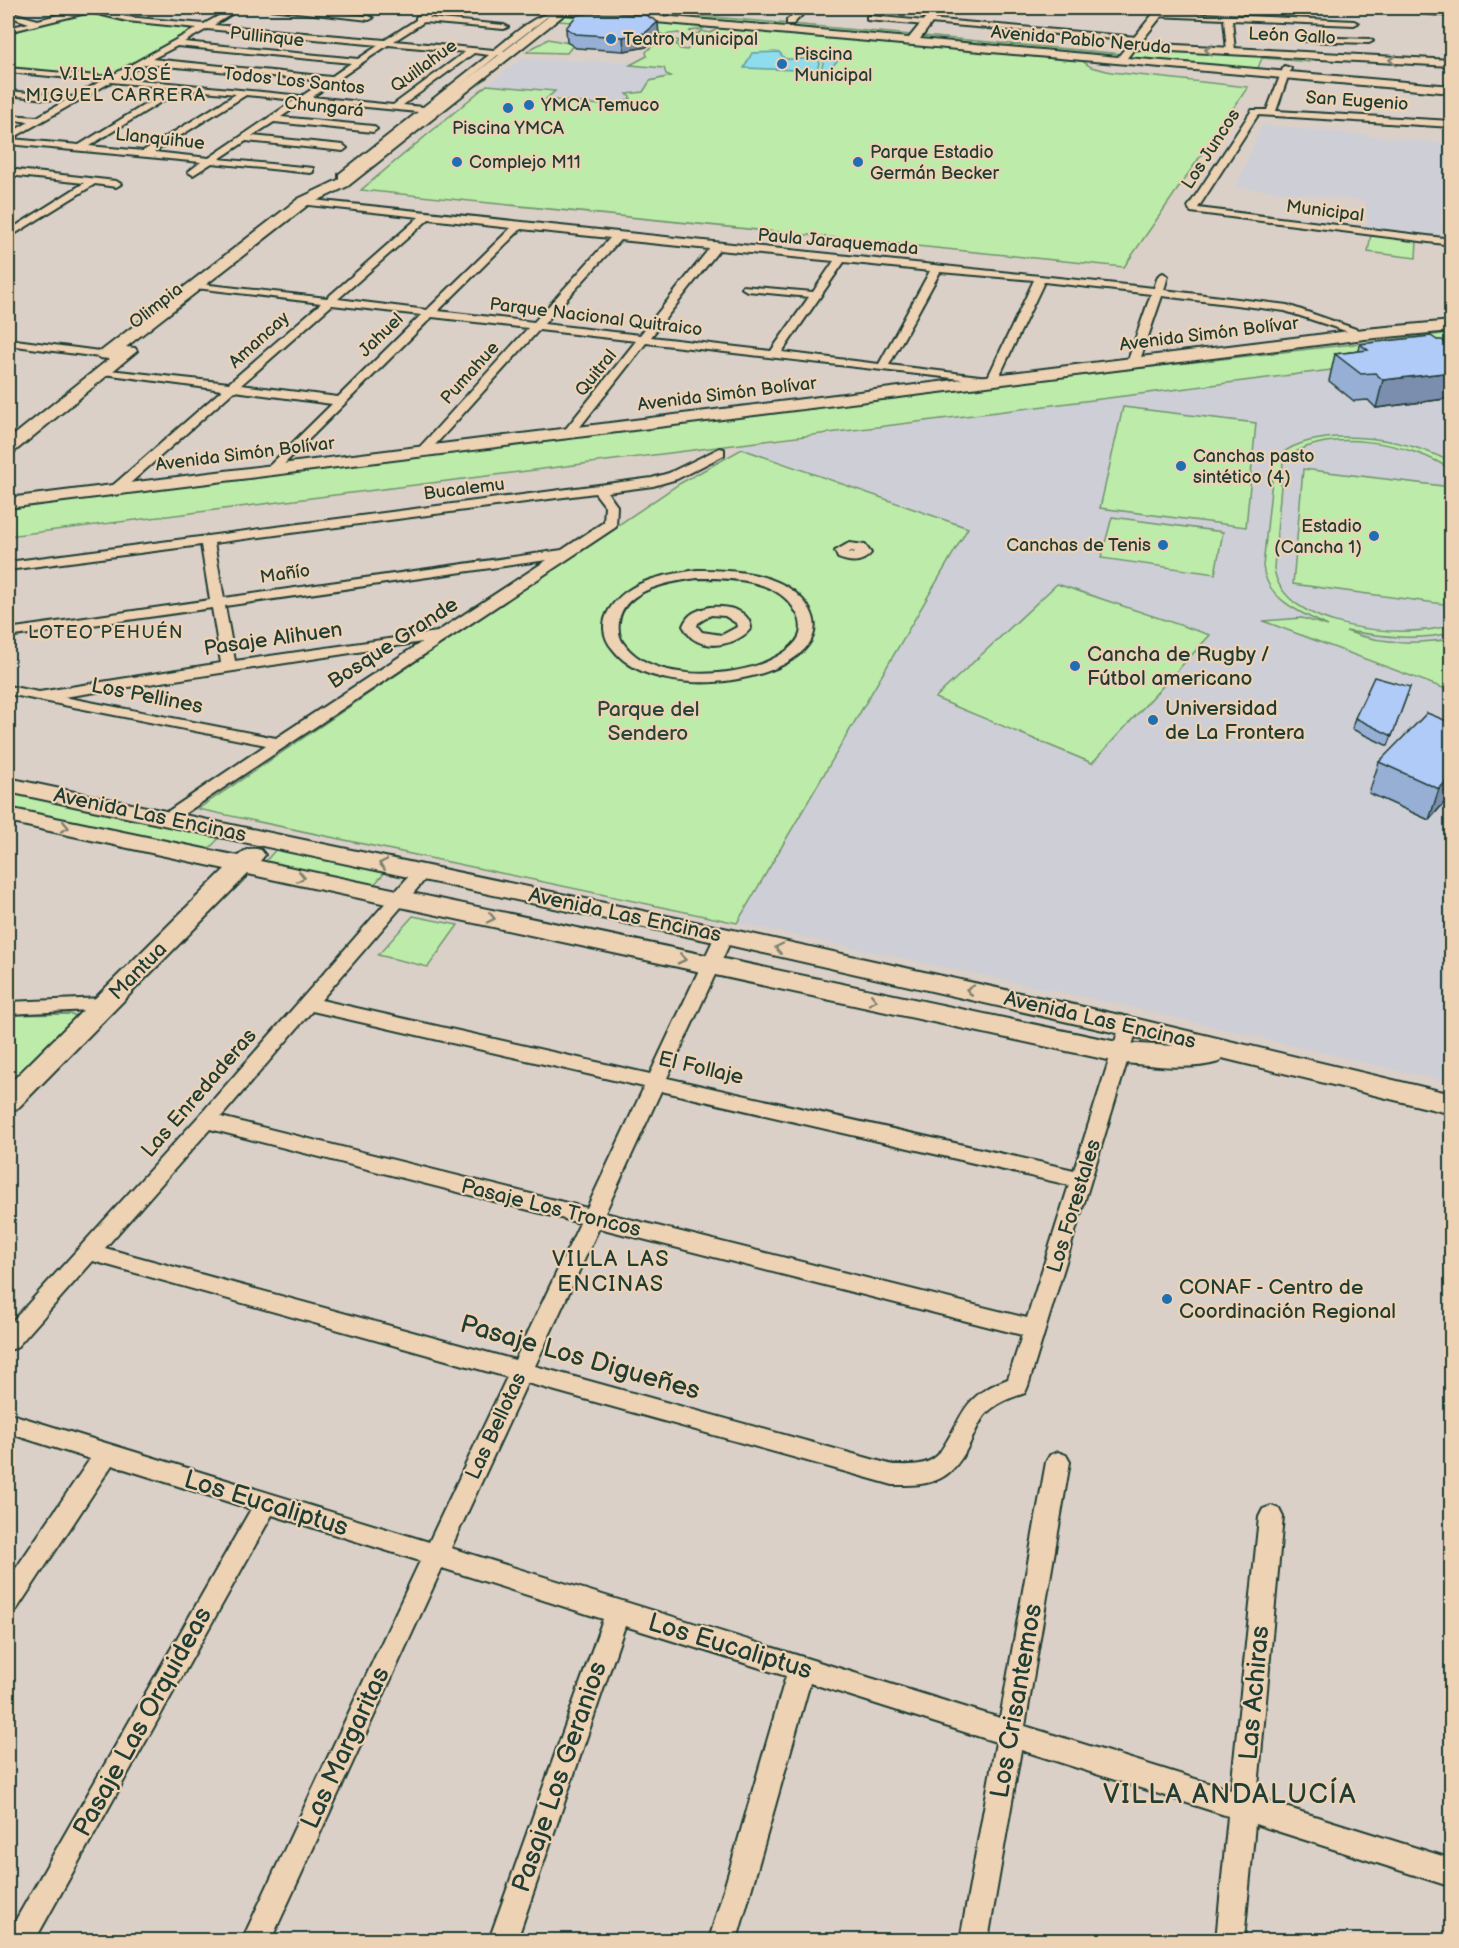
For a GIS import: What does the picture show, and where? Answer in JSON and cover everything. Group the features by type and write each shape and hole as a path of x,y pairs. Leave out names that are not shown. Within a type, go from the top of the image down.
{"street":[{"path":"8,30 92,8 127,19 458,50 469,47 501,53"},
{"path":"8,139 238,8"},
{"path":"264,8 369,18"},
{"path":"193,172 439,8"},
{"name":"Avenida Pablo Neruda","path":"529,8 915,38 1131,46 1287,72 1452,90"},
{"name":"Avenida Pablo Neruda","path":"626,8 670,9 790,22 1112,61 1452,81"},
{"path":"790,22 805,8"},
{"path":"915,38 938,8"},
{"path":"1398,8 1452,13"},
{"path":"1289,9 1290,20"},
{"name":"Olimpia","path":"8,448 203,286 315,199 346,180 501,53 562,11"},
{"path":"1112,61 1120,60 1161,11 1227,17 1354,23"},
{"path":"8,14 37,23"},
{"path":"1002,27 1009,16"},
{"path":"1227,17 1231,51"},
{"name":"León Gallo","path":"870,18 1002,27 1131,46 1452,63"},
{"name":"Quillahue","path":"419,20 504,27"},
{"path":"1305,21 1311,55"},
{"name":"Quillahue","path":"483,32 492,26"},
{"path":"1308,39 1369,41"},
{"name":"Pullinque","path":"174,43 357,61"},
{"name":"Quillahue","path":"395,107 469,47"},
{"path":"143,61 330,79"},
{"name":"Todos Los Santos","path":"8,70 429,111"},
{"name":"Los Juncos","path":"1194,210 1193,207 1255,112 1266,111 1287,72"},
{"path":"80,148 181,86"},
{"path":"8,93 75,100"},
{"path":"145,154 244,93"},
{"name":"San Eugenio","path":"1266,111 1452,124"},
{"path":"8,117 38,120"},
{"name":"Chungará","path":"272,119 373,129"},
{"path":"243,138 343,148"},
{"name":"Llanquihue","path":"8,139 310,170"},
{"path":"8,172 116,184"},
{"path":"8,184 25,174"},
{"path":"8,235 92,182"},
{"name":"Paula Jaraquemada","path":"315,199 426,216 1040,278 1287,308 1365,334"},
{"name":"Municipal","path":"1194,210 1452,242"},
{"name":"Amancay","path":"115,490 426,216"},
{"name":"Jahuel","path":"270,471 518,226"},
{"name":"Pumahue","path":"422,452 617,237"},
{"name":"Quitral","path":"568,434 716,247"},
{"path":"774,355 841,259"},
{"path":"882,368 937,268"},
{"path":"1133,363 1163,276"},
{"path":"992,381 1040,278"},
{"name":"Parque Nacional Quitraico","path":"203,286 992,381"},
{"path":"747,288 816,296"},
{"name":"Avenida Simón Bolívar","path":"8,503 1365,334 1452,326"},
{"path":"10,345 111,361 232,388 339,401"},
{"name":"Bucalemu","path":"8,566 653,482 673,476 720,453"},
{"name":"Bosque Grande","path":"166,818 611,524 611,506 599,490"},
{"path":"207,541 229,666"},
{"name":"Mañío","path":"8,633 568,553"},
{"path":"697,574 734,575 773,586 794,599 807,620 804,639 788,657 758,671 724,679 691,678 654,670 636,662 616,645 611,629 612,618 622,602 638,590 652,584 697,574"},
{"name":"Pasaje Alihuen","path":"40,696 442,636"},
{"name":"Los Pellines","path":"8,690 278,743"},
{"name":"Avenida Las Encinas","path":"8,785 724,936 1129,1026 1452,1104"},
{"name":"Avenida Las Encinas","path":"8,815 1122,1053 1165,1056 1241,1054"},
{"name":"Mantua","path":"8,1101 267,840"},
{"name":"Las Enredaderas","path":"8,1341 207,1121 422,872"},
{"name":"Las Bellotas","path":"435,1556 724,936"},
{"path":"8,1008 104,1004"},
{"name":"El Follaje","path":"309,1004 1082,1180"},
{"name":"Los Forestales","path":"1017,1386 1129,1026"},
{"name":"Pasaje Los Troncos","path":"207,1121 1036,1329"},
{"name":"Pasaje Los Digueñes","path":"90,1252 893,1475 924,1476 939,1469 950,1459 976,1408 993,1394 1017,1386"},
{"name":"Los Eucaliptus","path":"8,1423 801,1668 1452,1874"},
{"path":"8,1601 106,1454"},
{"name":"Los Crisantemos","path":"974,1941 1058,1462"},
{"name":"Pasaje Las Orquideas","path":"20,1941 266,1504"},
{"name":"Las Achiras","path":"1230,1941 1271,1517"},
{"name":"Las Margaritas","path":"256,1941 435,1556"},
{"name":"Pasaje Los Geranios","path":"502,1941 617,1613"},
{"path":"723,1941 801,1668"}],"shaded area":[{"path":"522,59 676,63 691,83 646,110 545,99 554,91 487,85"},
{"path":"1262,125 1451,144 1451,212 1441,211 1442,238 1367,229 1366,201 1236,187"},
{"name":"Universidad de La Frontera","path":"1451,355 1451,1083 1139,1009 737,923 967,527 732,445 773,442 1294,373"}],"green space":[{"path":"554,8 613,8 1121,54 1118,58"},
{"path":"90,11 124,20 198,27 109,77 8,68 8,31"},
{"name":"Parque Estadio Germán Becker","path":"566,14 700,26 703,29 689,31 697,34 702,31 710,33 720,28 1082,61 1091,67 1111,72 1248,87 1124,267 361,190 487,85 555,91 546,99 636,109 624,102 631,98 627,94 643,92 650,81 671,76 666,74 664,68 630,65 647,56 646,52 661,41 669,39 680,41 676,44 680,49 687,50 696,40 678,33 663,35 648,28 558,21"},
{"path":"548,39 574,44 567,53 527,52"},
{"path":"1135,47 1308,58 1309,62 1262,58 1256,73 1121,61"},
{"path":"1371,234 1417,240 1416,258 1368,252"},
{"path":"1451,333 1451,355 8,536 8,508 1001,384"},
{"name":"Canchas pasto sintético (4)","path":"1123,407 1256,423 1246,527 1100,508"},
{"path":"1336,437 1380,439 1408,445 1449,461 1451,470 1435,460 1414,452 1366,442 1319,443 1299,450 1283,462 1274,568 1282,589 1298,605 1321,617 1348,625 1377,630 1405,631 1451,625 1451,633 1424,637 1386,636 1346,631 1398,642 1451,639 1451,691 1263,621 1302,618 1328,626 1287,604 1278,596 1266,578 1263,566 1274,461 1294,446"},
{"name":"Parque del Sendero","path":"742,449 968,528 737,923 198,809 679,484"},
{"name":"Estadio (Cancha 1)","path":"1303,469 1451,487 1451,605 1293,584"},
{"name":"Canchas de Tenis","path":"1112,517 1223,532 1215,574 1101,558"},
{"name":"Cancha de Rugby / Fútbol americano","path":"1057,584 1210,635 1092,763 935,698"},
{"path":"8,791 221,836 207,851 8,809"},
{"path":"279,846 388,869 372,887 263,864"},
{"path":"413,916 458,925 428,967 378,955"},
{"path":"70,1014 80,1017 8,1089 8,1015"}],"water":[{"name":"Piscina Municipal","path":"779,52 785,59 820,59 817,71 821,71 824,59 837,61 823,77 804,77 797,70 744,68 752,53"}],"building":[{"path":"592,13 646,15 658,22 645,33 623,37 576,34 566,28 577,15"},
{"path":"1431,336 1442,340 1452,348 1452,372 1383,380 1375,373 1361,374 1335,354 1368,350 1360,344"},
{"path":"1374,677 1410,687 1392,736 1355,718"},
{"path":"1427,713 1452,723 1452,775 1439,789 1379,762"}],"place":[{"name":"Teatro Municipal","path":"611,39"},
{"name":"Piscina Municipal","path":"782,64"},
{"name":"YMCA Temuco","path":"529,105"},
{"name":"Piscina YMCA","path":"508,108"},
{"name":"Complejo M11","path":"457,162"},
{"name":"Parque Estadio Germán Becker","path":"858,162"},
{"name":"Canchas pasto sintético (4)","path":"1181,466"},
{"name":"Estadio (Cancha 1)","path":"1374,536"},
{"name":"Canchas de Tenis","path":"1163,545"},
{"name":"Cancha de Rugby / Fútbol americano","path":"1075,666"},
{"name":"Universidad de La Frontera","path":"1153,720"},
{"name":"CONAF - Centro de Coordinación Regional","path":"1167,1299"}],"district":[{"name":"VILLA JOSÉ MIGUEL CARRERA","path":"116,84"},
{"name":"LOTEO PEHUÉN","path":"106,632"},
{"name":"VILLA LAS ENCINAS","path":"611,1272"},
{"name":"VILLA ANDALUCÍA","path":"1230,1795"}]}
